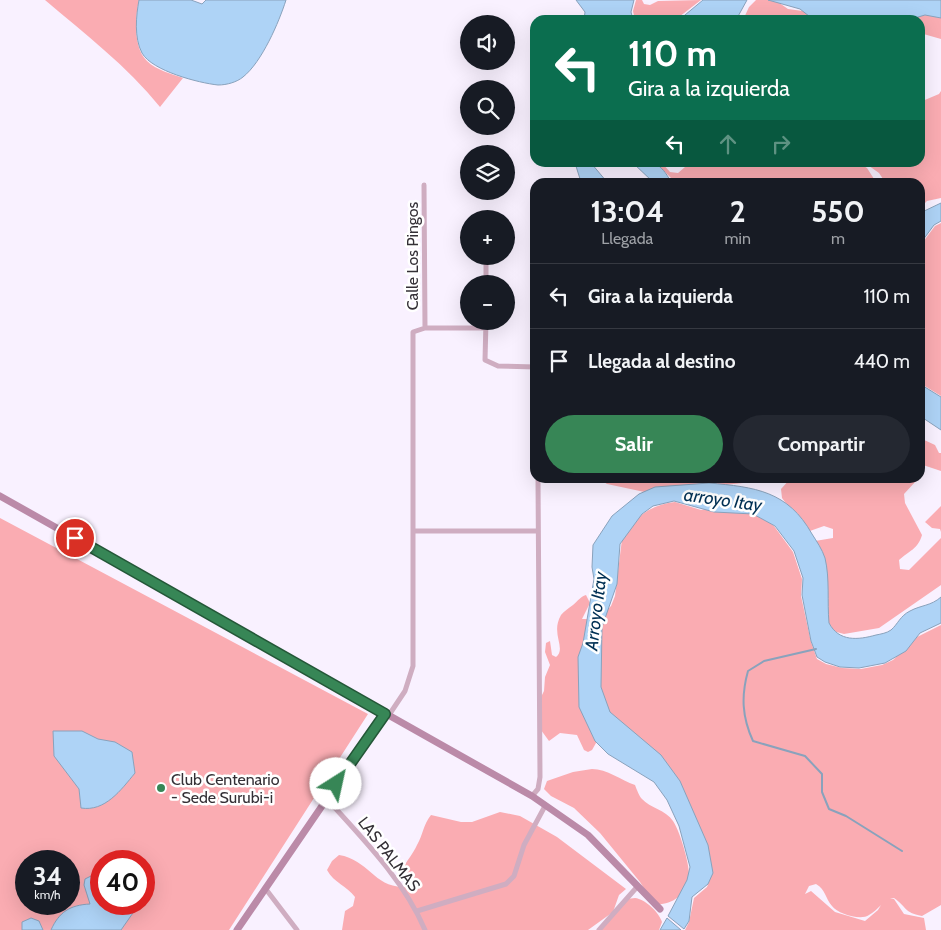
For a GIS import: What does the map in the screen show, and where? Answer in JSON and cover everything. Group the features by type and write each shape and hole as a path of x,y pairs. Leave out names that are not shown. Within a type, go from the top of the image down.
{"street":[{"name":"Calle Los Pingos","path":"424,185 425,328"},
{"path":"237,930 326,798 405,691 414,666 413,332 425,328 460,328"},
{"path":"486,330 485,360 498,366 530,367"},
{"path":"532,796 538,789 540,777 538,483"},
{"path":"0,496 532,796 588,835 660,909"},
{"path":"414,531 538,531"},
{"name":"LAS PALMAS","path":"326,798 369,847 417,911 426,930"},
{"path":"417,911 506,884 514,876 524,845 545,806"},
{"path":"599,930 638,887"},
{"path":"265,888 298,930"}],"shaded area":[{"path":"45,0 139,0 136,32 142,55 155,67 183,78 160,107 120,64"},
{"path":"636,0 642,0 644,4 650,5 658,1 701,0 682,15 634,15"},
{"path":"756,0 775,0 788,9 810,12 812,15 745,15 749,7"},
{"path":"925,15 941,17 941,39 925,34"},
{"path":"941,91 941,198 925,203 925,178 882,178 871,167 925,167 925,100 939,94"},
{"path":"660,167 666,167 670,172 678,173 685,167 865,167 873,178 671,178"},
{"path":"941,223 941,396 925,386 925,239 935,226"},
{"path":"925,440 935,445 939,453 941,453 941,471 925,466"},
{"path":"606,483 743,483 715,486 696,503"},
{"path":"786,483 914,483 904,494 905,503 922,535 916,547 899,560 900,569 909,570 941,538 941,585 879,628 844,634 833,631 827,624 815,541 833,538 833,529 824,526 807,532 782,498 781,489"},
{"path":"675,502 701,510 715,507 734,508 761,516 774,526 793,552 802,579 801,596 811,642 817,659 826,664 842,668 861,669 882,665 893,660 917,637 941,625 941,905 922,916 908,911 894,898 890,899 894,899 904,914 924,918 926,930 685,930 689,922 694,898 707,887 709,882 703,880 690,830 594,700 593,664 604,613 611,606 615,596 622,539 631,525 644,513 667,503","holes":["816,884 835,909 850,916 865,917 881,905 865,921 835,912 811,891 805,894 809,886"]},
{"path":"941,506 941,532 940,529 932,528 925,522"},
{"name":"Club Centenario - Sede Surubi-i","path":"0,518 368,714 229,930 0,930"},
{"path":"586,595 590,603 582,619 590,619 596,743 592,750 588,752 584,750 577,735 560,733 549,741 541,730 538,703 544,691 545,677 550,665 545,652 546,643 550,641 552,655 556,657 560,649 557,628 561,615"},
{"path":"592,769 609,773 635,785 642,799 666,814 673,821 679,833 689,874 687,886 676,899 671,902 654,904 640,882 600,833 574,808 551,796 544,789 547,781 573,772"},
{"path":"500,812 520,816 557,837 626,889 619,895 613,912 588,930 342,930 345,911 353,906 355,897 333,878 327,870 332,861 339,855 359,863 389,884 399,887 411,886 402,870 421,838 426,822 431,815 461,822 472,822"},
{"path":"635,898 647,903 658,914 662,922 659,930 601,930 627,899"}],"water":[{"path":"139,0 191,0 202,4 206,0 286,0 269,41 257,62 238,80 218,85 200,82 165,71 147,59 139,47 137,34"},
{"path":"576,0 634,0 632,15 585,15 585,12"},
{"path":"703,0 747,0 739,15 685,15"},
{"path":"768,0 941,0 941,18 925,15 808,15 800,9"},
{"path":"576,167 594,167 604,178 580,178"},
{"path":"637,167 660,167 669,178 649,178"},
{"path":"941,203 941,221 934,225 925,237 925,211"},
{"path":"925,387 941,397 941,430 925,419"},
{"path":"709,483 741,487 769,494 792,508 803,520 825,558 829,623 838,634 856,638 886,633 907,613 941,597 941,623 920,633 906,651 885,663 859,668 840,667 825,662 817,657 811,641 802,595 803,578 794,551 775,526 753,514 714,512 674,501 653,506 642,514 620,544 617,584 602,627 601,687 610,712 661,755 680,781 708,845 713,873 708,884 692,897 689,921 684,929 668,916 687,880 690,867 679,826 667,800 654,782 608,754 595,741 579,707 578,657 583,643 594,579 592,567 593,545 612,516 639,494 655,487"},
{"path":"53,731 82,731 98,739 115,742 132,752 135,773 118,793 105,803 98,807 81,808 79,789 54,756"},
{"path":"90,876 90,904 84,885 85,879"},
{"path":"90,904 90,915 132,915 121,930 51,930 61,915 80,915 80,906"},
{"path":"31,918 39,921 43,930 22,930 22,922"},
{"path":"667,918 681,930 660,930"}],"waterway":[{"path":"816,649 764,661 748,671 744,689 744,706 749,732 753,741 805,756 822,774 822,792 829,809 846,816 902,851"}],"place":[{"name":"Club Centenario - Sede Surubi-i","path":"161,788"}],"route":[{"path":"75,538 385,714 336,784"}],"water label":[{"name":"arroyo Itay","path":"723,500"},
{"name":"Arroyo Itay","path":"596,611"}]}
